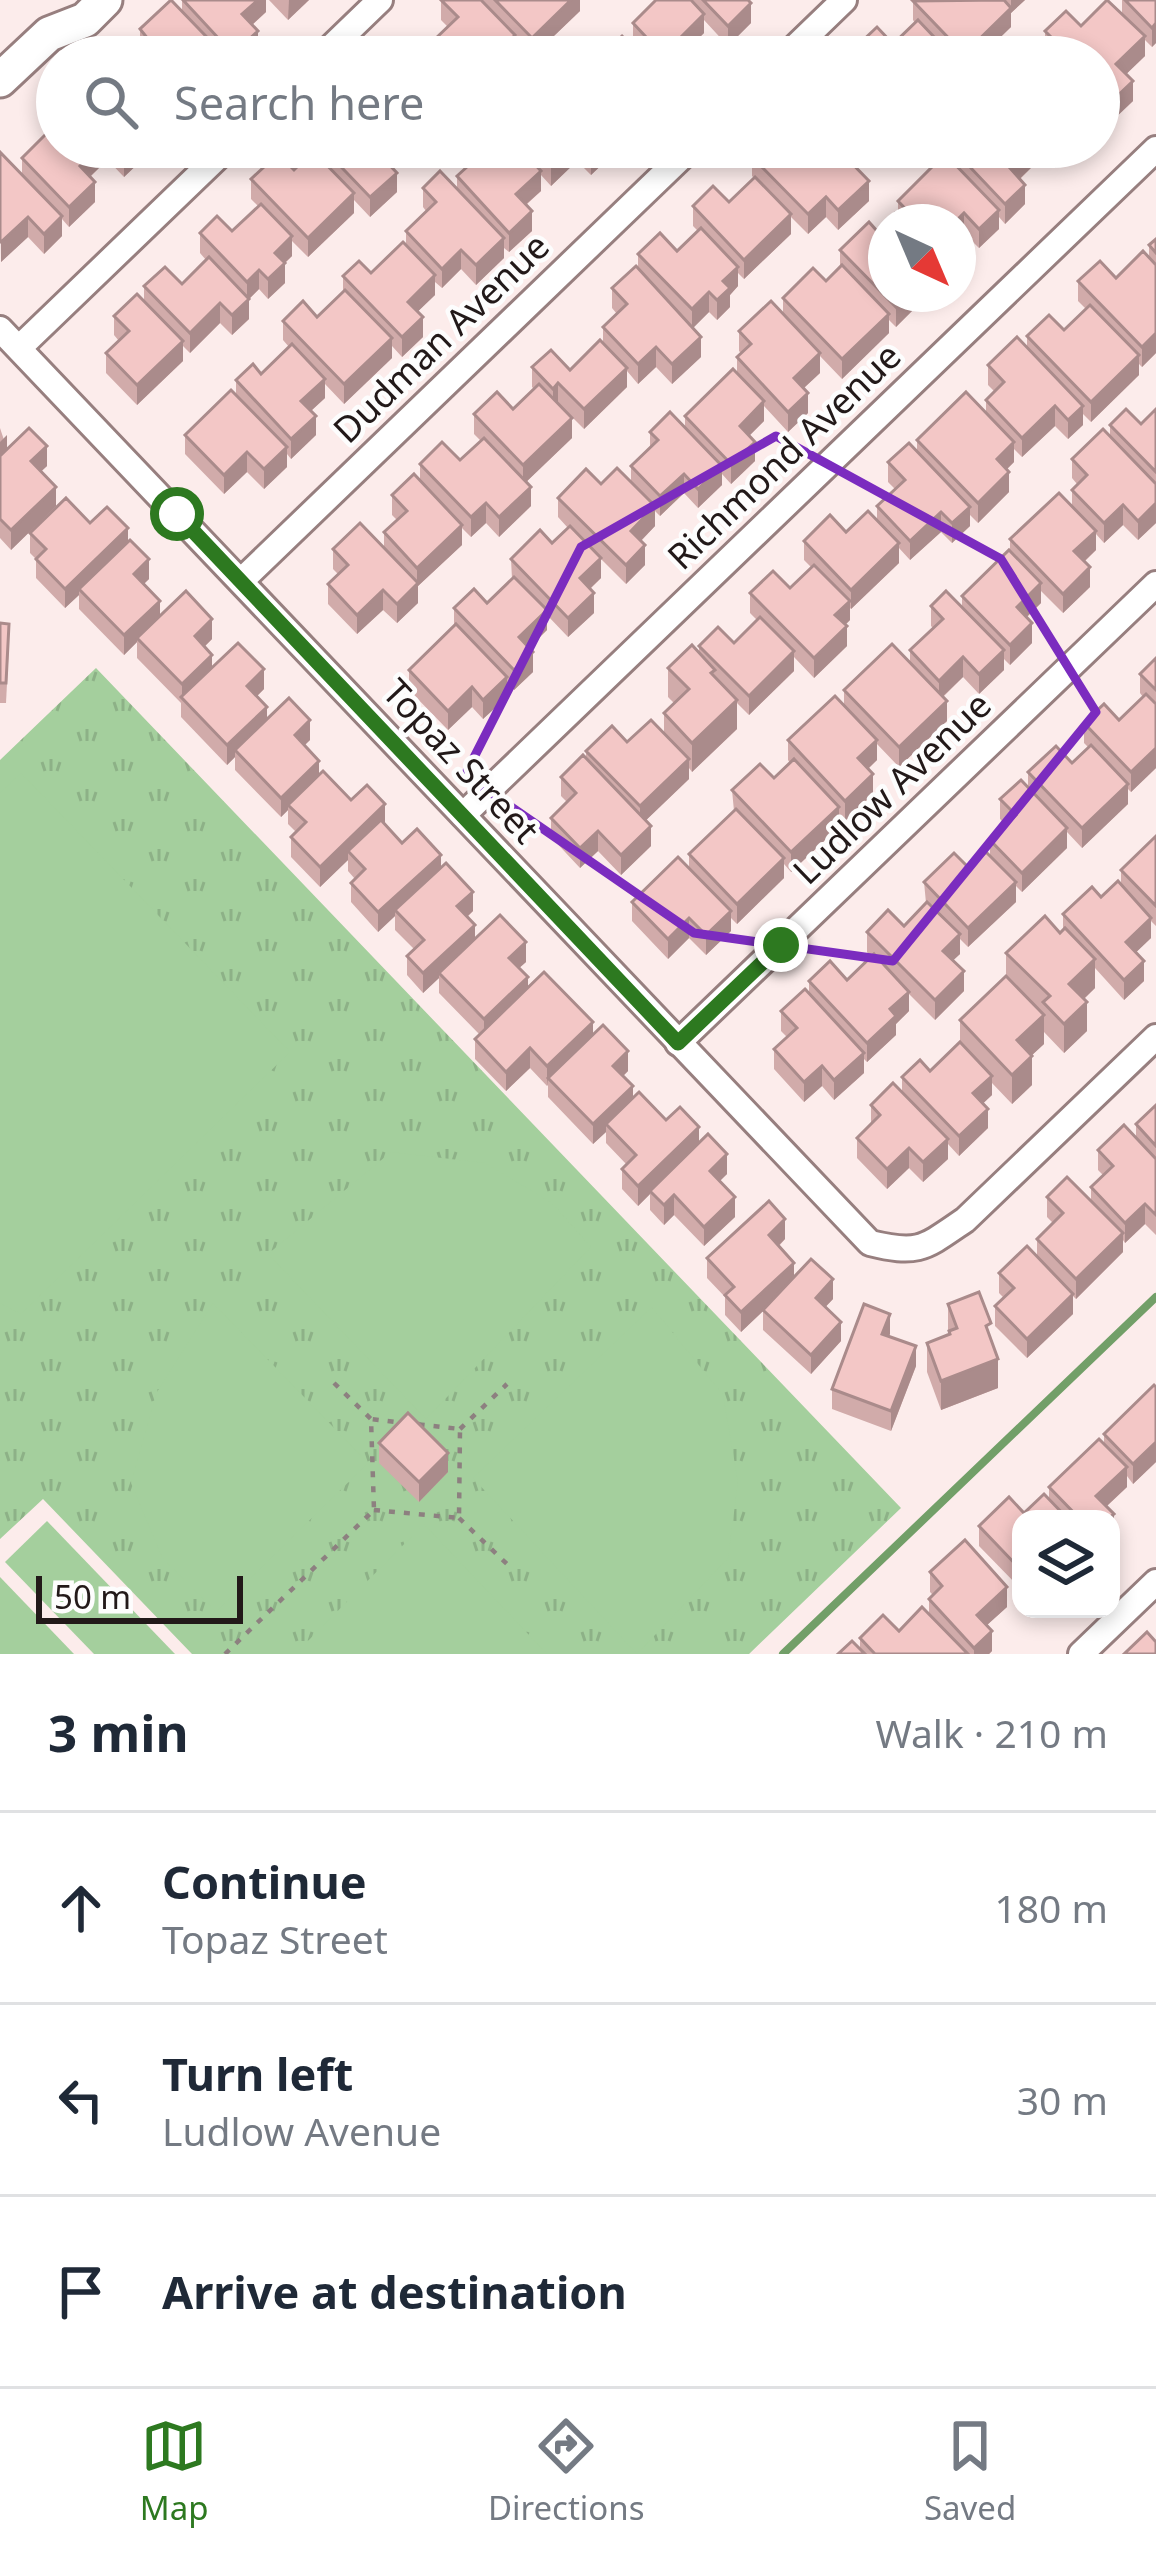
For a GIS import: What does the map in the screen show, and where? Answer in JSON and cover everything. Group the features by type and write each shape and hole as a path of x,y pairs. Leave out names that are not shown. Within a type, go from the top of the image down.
{"main road":[{"path":"49,34 58,0"},
{"path":"49,34 85,20 105,0"},
{"path":"0,80 36,46"}],"street":[{"path":"343,36 380,0"},
{"path":"807,36 844,0"},
{"name":"Richmond Avenue","path":"463,815 1156,149"},
{"path":"19,348 206,168"},
{"name":"Dudman Avenue","path":"241,581 670,168"},
{"name":"Topaz Street","path":"0,329 870,1243 905,1251 934,1241 965,1220 1156,1037"},
{"name":"Ludlow Avenue","path":"678,1043 1156,584"},
{"path":"1081,1654 1156,1582"}],"path":[{"path":"334,1382 371,1419 460,1429"},
{"path":"459,1518 460,1429 507,1384"},
{"path":"226,1654 374,1510 371,1419"},
{"path":"374,1510 459,1518 507,1564"}],"highlighted area":[{"path":"776,436 1001,559 1096,712 893,961 694,933 465,775 581,547"}],"green space":[{"path":"96,668 901,1508 749,1654 192,1654 43,1499 0,1539 0,760"},
{"path":"21,773 290,1052 21,1314 0,1303 0,793"},
{"path":"391,1152 485,1163 552,1203 591,1247 426,1419 268,1254"},
{"path":"213,1303 368,1463 216,1612 162,1557 131,1483 157,1392"},
{"path":"652,1307 723,1395 738,1482 728,1558 637,1654 473,1478"},
{"path":"47,1521 175,1654 94,1654 5,1562"},
{"path":"424,1524 547,1654 295,1654"},
{"path":"0,1577 74,1654 0,1654"}],"building":[{"path":"171,0 206,36 146,36 140,29"},
{"path":"183,0 258,0 242,14 258,31 253,36 216,36"},
{"path":"441,0 481,0 515,35 438,36 458,17"},
{"path":"495,0 571,0 534,36"},
{"path":"656,0 691,0 704,14 682,36 645,36 633,23"},
{"path":"703,0 748,0 751,3 728,26"},
{"path":"1004,0 1011,8 982,36 947,36 913,1"},
{"path":"1107,0 1145,36 1120,60 1120,36 1050,36 1045,31 1066,11 1081,26"},
{"path":"1125,0 1156,0 1152,28"},
{"path":"918,20 933,36 901,36"},
{"path":"1120,68 1133,81 1120,93"},
{"path":"36,144 36,168 82,168 95,182 69,207 22,158"},
{"path":"0,152 62,216 44,234 28,217 0,241"},
{"path":"263,168 330,168 354,193 308,238 251,179"},
{"path":"342,168 392,168 397,173 370,197"},
{"path":"466,168 541,171 516,194 532,211 509,233 457,176"},
{"path":"763,168 856,168 869,181 838,210 826,197 808,214"},
{"path":"931,168 958,168 999,210 979,229 976,204 898,201"},
{"path":"971,168 1010,168 1025,185 1005,204"},
{"path":"440,171 504,238 476,265 461,250 442,269 406,231 436,202 423,188"},
{"path":"755,177 791,214 744,260 693,206 713,186 729,202"},
{"path":"261,204 292,236 275,253 285,263 268,279 259,270 247,282 200,233 217,216 232,231"},
{"path":"868,223 868,278 840,250"},
{"path":"701,228 738,267 723,281 730,288 717,300 709,292 692,309 638,254 660,233 677,251"},
{"path":"403,242 435,275 408,302 423,317 402,337 343,276 359,261 371,273"},
{"path":"1143,251 1156,265 1156,333 1142,347 1078,281 1100,261 1116,278"},
{"path":"209,257 249,299 232,315 220,303 190,333 144,286 165,267 182,284"},
{"path":"842,265 868,292 868,312 889,314 842,359 783,298 813,268 826,281"},
{"path":"636,266 701,337 672,364 656,347 638,364 603,327 627,304 612,288"},
{"path":"345,290 392,338 344,384 283,321 303,301 317,317"},
{"path":"137,294 183,341 137,385 106,353 129,331 114,316"},
{"path":"771,301 820,353 794,378 808,393 788,412 737,357 751,344 739,331"},
{"path":"1090,305 1139,355 1091,402 1027,336 1049,315 1064,330"},
{"path":"1017,337 1083,406 1068,420 1055,406 1022,438 986,400 1004,382 988,365"},
{"path":"600,340 627,368 584,409 558,383 553,389 532,367 551,350 570,370"},
{"path":"292,344 325,379 301,401 316,416 291,439 236,380 253,364 261,374"},
{"path":"733,369 764,401 740,426 755,442 731,464 685,416"},
{"path":"539,384 572,418 523,465 474,414 497,392 513,409"},
{"path":"231,390 287,447 264,469 247,452 224,475 185,435"},
{"path":"966,392 1014,442 997,459 1009,472 978,503 917,440"},
{"path":"1126,409 1141,424 1156,409 1156,472 1110,425"},
{"path":"670,412 722,466 698,489 684,474 660,496 631,466 658,440 650,432"},
{"path":"29,428 47,446 31,461 56,487 11,530 0,519 0,456"},
{"path":"1103,429 1156,484 1156,503 1138,521 1123,505 1104,523 1072,490 1087,475 1072,459"},
{"path":"484,438 531,487 499,517 486,503 471,517 420,464 442,442 460,460"},
{"path":"909,443 970,507 952,523 941,512 910,541 877,506 905,480 888,462"},
{"path":"617,468 655,506 631,531 645,545 626,565 558,498 586,469 601,484"},
{"path":"414,474 462,525 417,568 384,532 407,511 392,495"},
{"path":"1059,493 1096,531 1074,551 1090,567 1063,594 1010,539"},
{"path":"66,498 90,523 107,507 128,528 65,589 36,559 46,549 30,533"},
{"path":"868,511 899,543 851,590 804,541 830,515 846,532"},
{"path":"360,523 418,583 397,604 383,590 357,615 328,584 348,565 333,549"},
{"path":"570,526 601,558 580,578 594,593 568,618 511,559 540,530 552,543"},
{"path":"130,540 149,559 134,574 160,601 124,635 79,589"},
{"path":"1009,550 1041,583 1017,607 1032,623 1010,645 962,596"},
{"path":"814,565 850,601 835,615 847,626 814,658 750,593 773,571 790,588"},
{"path":"514,577 547,610 519,637 533,652 514,670 454,608 474,589 487,603"},
{"path":"186,591 212,619 195,636 212,655 182,684 137,638"},
{"path":"946,591 1004,650 979,674 963,657 939,681 910,650 943,619 931,606"},
{"path":"760,617 794,651 749,696 699,646 718,627 734,643"},
{"path":"0,623 9,624 6,683 0,683"},
{"path":"456,624 507,677 483,700 472,687 448,711 409,670"},
{"path":"238,643 264,669 247,686 267,707 227,745 181,697"},
{"path":"892,644 947,701 899,747 844,690"},
{"path":"692,645 737,700 692,743 664,713 689,689 668,668"},
{"path":"1156,658 1156,690 1140,674"},
{"path":"1146,694 1156,704 1156,748 1131,772 1084,723 1104,704 1119,720"},
{"path":"835,696 877,740 858,758 873,774 845,801 788,740"},
{"path":"289,698 310,720 295,735 319,761 281,798 235,750"},
{"path":"651,720 689,759 640,806 586,751 612,726 627,742"},
{"path":"1091,745 1128,784 1082,828 1028,772 1056,746 1072,763"},
{"path":"583,755 651,826 621,855 598,831 580,848 551,818 576,793 561,777"},
{"path":"794,759 839,807 791,852 732,790 760,764 774,778"},
{"path":"323,771 351,800 367,785 385,804 320,867 291,837 306,822 288,805"},
{"path":"1021,780 1067,828 1022,873 990,840 1016,815 1000,799"},
{"path":"736,809 784,858 737,904 689,854"},
{"path":"381,820 402,843 417,829 441,855 378,912 351,883 365,869 348,851"},
{"path":"1156,836 1156,906 1121,870"},
{"path":"986,852 1016,882 968,928 924,882 954,853 969,868"},
{"path":"678,857 731,911 706,935 689,918 668,939 632,902"},
{"path":"446,863 473,892 457,906 475,925 423,973 407,956 424,940 395,910"},
{"path":"1118,881 1151,918 1126,942 1144,961 1124,980 1063,914 1092,887 1101,897"},
{"path":"927,902 960,934 943,951 964,971 935,1000 867,932 888,910 904,926"},
{"path":"500,915 526,942 509,958 528,977 484,1019 439,973"},
{"path":"1045,916 1060,933 1065,928 1095,959 1069,984 1087,1002 1064,1024 1043,1002 1050,996 1006,953"},
{"path":"874,954 909,992 890,1009 896,1016 867,1043 809,981 830,961 847,980"},
{"path":"544,972 593,1022 547,1066 530,1048 506,1072 475,1039"},
{"path":"1006,976 1044,1015 1017,1040 1032,1056 1012,1075 960,1020"},
{"path":"805,989 864,1053 834,1080 822,1066 804,1082 774,1049 797,1028 781,1011"},
{"path":"603,1025 628,1051 613,1066 633,1086 593,1124 548,1078"},
{"path":"960,1042 992,1076 973,1093 988,1109 959,1136 902,1077 920,1060 930,1071"},
{"path":"893,1083 948,1139 923,1162 909,1148 887,1169 857,1138 880,1115 871,1105"},
{"path":"639,1092 666,1120 680,1107 699,1127 638,1186 622,1169 636,1155 606,1124"},
{"path":"1156,1105 1156,1146 1136,1124"},
{"path":"1124,1125 1156,1159 1156,1215 1145,1204 1125,1223 1091,1187 1113,1166 1098,1150"},
{"path":"708,1134 727,1154 710,1171 735,1197 704,1227 674,1195 664,1205 650,1191"},
{"path":"1067,1177 1123,1233 1076,1279 1037,1239 1063,1213 1047,1197"},
{"path":"769,1201 785,1219 769,1235 794,1263 741,1312 725,1295 734,1287 707,1258"},
{"path":"1027,1246 1073,1294 1027,1339 995,1306 1014,1288 999,1273"},
{"path":"811,1259 833,1279 816,1298 841,1322 811,1355 763,1310"},
{"path":"979,1292 998,1359 941,1381 927,1343 957,1328 948,1304"},
{"path":"864,1304 890,1314 882,1334 916,1346 891,1411 832,1389"},
{"path":"1154,1385 1156,1442 1133,1464 1104,1434"},
{"path":"408,1413 448,1453 419,1482 379,1443"},
{"path":"1099,1439 1127,1467 1096,1496 1110,1510 1071,1510 1049,1487"},
{"path":"1044,1494 1059,1510 1027,1510"},
{"path":"1009,1497 1021,1510 1012,1510 1012,1561 979,1526"},
{"path":"965,1540 1007,1587 977,1615 992,1631 974,1648 929,1599 942,1586 930,1572"},
{"path":"922,1607 968,1654 875,1654 860,1638 883,1615 899,1631"},
{"path":"1147,1632 1156,1642 1156,1654 1124,1654"},
{"path":"852,1641 865,1654 838,1654"}],"waterway":[{"path":"783,1654 1156,1297"}],"route":[{"path":"177,514 678,1043 781,945"}]}
